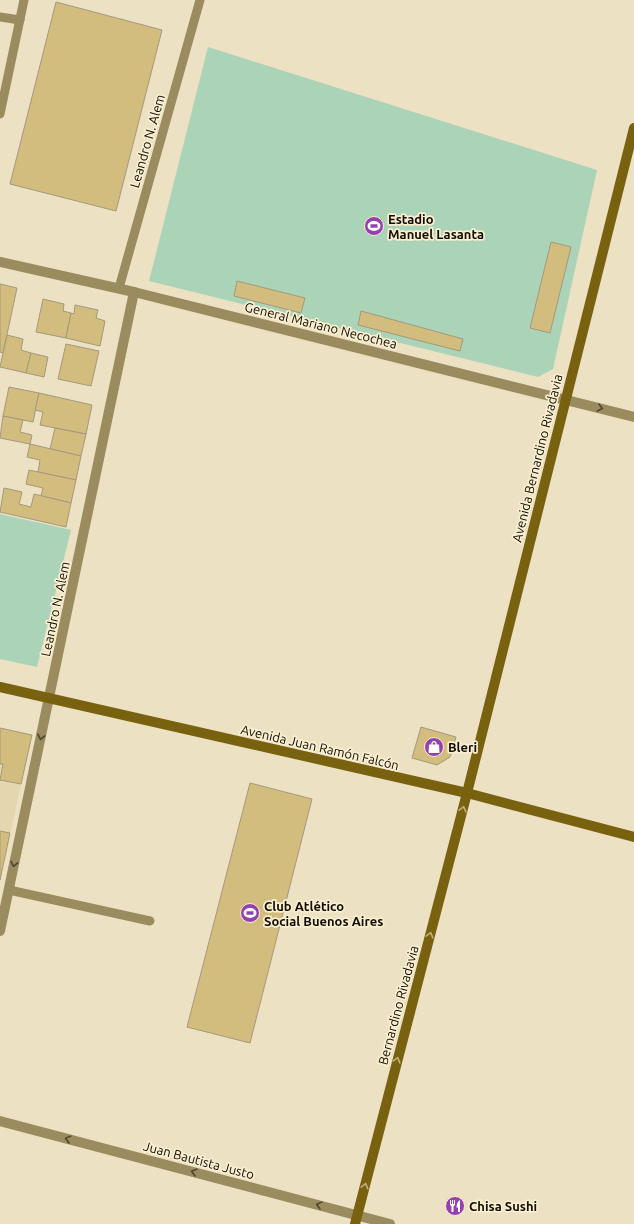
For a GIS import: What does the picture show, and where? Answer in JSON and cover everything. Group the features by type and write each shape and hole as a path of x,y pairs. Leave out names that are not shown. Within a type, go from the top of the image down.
{"main road":[{"name":"Avenida Bernardino Rivadavia","path":"467,793 634,128"},
{"name":"Avenida Juan Ramón Falcón","path":"0,687 467,793 634,837"},
{"name":"Bernardino Rivadavia","path":"356,1219 467,793"}],"street":[{"name":"General Mariano Necochea","path":"0,262 119,288 634,417"},
{"name":"Leandro N. Alem","path":"0,931 134,292"},
{"name":"Juan Bautista Justo","path":"0,1121 356,1219 390,1224"}],"lane":[{"path":"0,114 24,0"},
{"name":"Leandro N. Alem","path":"119,288 200,0"},
{"path":"0,17 20,20"},
{"path":"9,890 150,921"}],"shaded area":[{"path":"0,728 32,735 0,880"}],"green space":[{"name":"Estadio Manuel Lasanta","path":"208,47 597,170 553,369 538,377 149,281"},
{"path":"0,514 71,530 37,667 0,659"}],"building":[{"path":"56,2 162,30 116,211 10,184"},
{"path":"551,242 571,247 550,333 530,328"},
{"path":"237,281 305,298 301,313 234,296"},
{"path":"0,284 17,288 3,353 0,352"},
{"path":"43,299 64,304 63,311 71,313 66,338 36,332"},
{"path":"75,305 98,310 96,318 105,321 100,346 66,338 71,313 74,314"},
{"path":"361,311 463,339 460,351 358,325"},
{"path":"7,335 23,339 21,350 31,353 26,373 0,367"},
{"path":"66,344 99,351 91,386 58,379"},
{"path":"31,353 48,357 44,377 26,373"},
{"path":"9,387 39,393 33,422 3,416"},
{"path":"39,393 92,405 86,434 40,425 43,412 35,410"},
{"path":"3,416 23,420 20,432 32,435 30,444 0,438"},
{"path":"55,428 86,434 81,456 50,449"},
{"path":"30,444 81,456 76,480 38,472 40,460 27,457"},
{"path":"29,470 76,480 71,503 41,496 43,488 26,484"},
{"path":"4,488 22,492 19,504 31,507 34,494 71,503 66,527 0,512"},
{"name":"Bleri","path":"421,727 456,737 450,757 437,765 412,758"},
{"path":"0,728 32,735 21,784 0,780 3,764 0,764"},
{"name":"Club Atlético Social Buenos Aires","path":"250,783 312,799 250,1043 187,1027"},
{"path":"0,831 10,833 0,880"}],"place":[{"name":"Estadio Manuel Lasanta","path":"374,226"},
{"name":"Bleri","path":"434,747"},
{"name":"Club Atlético Social Buenos Aires","path":"250,913"},
{"name":"Chisa Sushi","path":"455,1206"}]}
